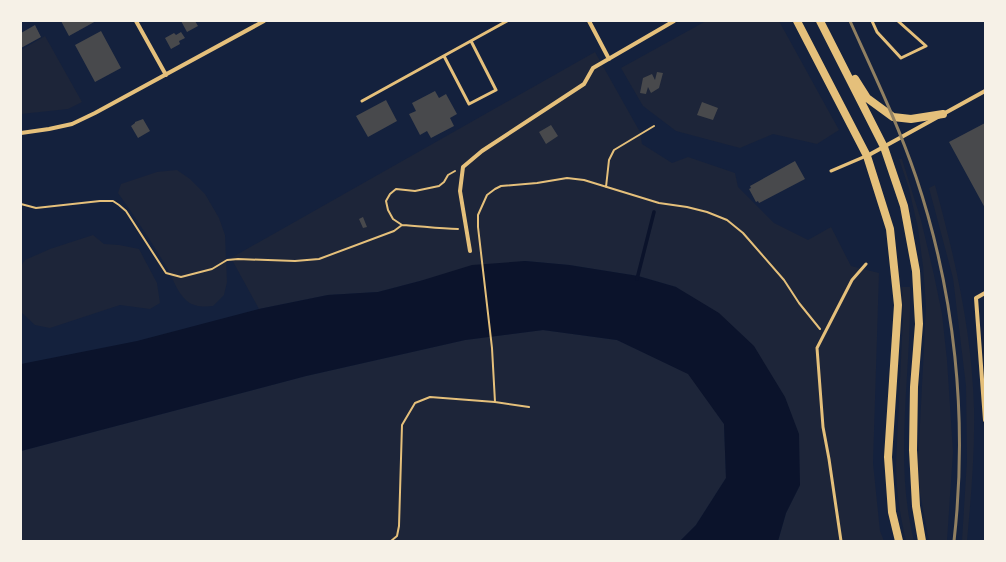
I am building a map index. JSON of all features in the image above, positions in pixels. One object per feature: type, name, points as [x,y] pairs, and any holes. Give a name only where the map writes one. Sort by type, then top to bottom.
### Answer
[{"type":"main road","points":[[797,21],[867,156],[890,229],[898,305],[888,457],[892,512],[899,541]]},
{"type":"main road","points":[[820,21],[884,147],[904,206],[916,271],[919,324],[914,387],[913,450],[916,506],[922,541]]},
{"type":"main road","points":[[832,43],[868,98],[893,117],[912,119],[943,114]]},
{"type":"street","points":[[136,21],[166,75]]},
{"type":"street","points":[[21,133],[72,124],[96,113],[264,21]]},
{"type":"street","points":[[589,21],[609,59]]},
{"type":"street","points":[[470,251],[460,191],[463,166],[482,151],[584,84],[593,68],[674,21]]},
{"type":"street","points":[[867,156],[985,91]]},
{"type":"street","points":[[985,293],[976,298],[985,420]]},
{"type":"lane","points":[[362,101],[507,21]]},
{"type":"lane","points":[[872,21],[877,32],[901,58],[926,46],[898,21]]},
{"type":"lane","points":[[444,56],[469,104],[496,90],[471,41]]},
{"type":"lane","points":[[831,171],[867,156]]},
{"type":"lane","points":[[841,541],[823,427],[817,348],[852,280],[866,264]]},
{"type":"path","points":[[606,187],[609,160],[614,150],[654,126]]},
{"type":"path","points":[[463,166],[448,174],[444,182],[439,186],[415,191],[396,189],[390,194],[386,201],[388,210],[393,219],[402,225],[425,226],[443,229],[466,229],[478,227]]},
{"type":"path","points":[[495,402],[492,348],[478,227],[478,215],[488,195],[501,186],[538,183],[567,178],[584,180],[659,203],[687,207],[707,212],[727,220],[743,233],[784,280],[824,334]]},
{"type":"path","points":[[21,204],[36,208],[100,201],[112,202],[119,205],[126,210],[166,273],[181,277],[212,269],[227,260],[238,259],[295,262],[319,259],[394,231],[402,225]]},
{"type":"path","points":[[391,541],[397,536],[399,526],[402,425],[415,403],[430,397],[495,402],[529,407]]},
{"type":"shaded area","points":[[706,21],[779,21],[839,130],[817,144],[773,134],[740,148],[676,131],[643,106],[621,68]]},
{"type":"shaded area","points":[[45,36],[82,102],[68,109],[21,114],[21,50]]},
{"type":"shaded area","points":[[595,52],[640,132],[642,144],[672,163],[688,157],[735,173],[738,187],[774,223],[808,240],[831,227],[851,266],[879,273],[873,463],[880,531],[884,541],[778,541],[786,513],[800,485],[676,287],[638,276],[569,265],[525,261],[420,281],[378,292],[328,295],[259,309],[231,258]]},
{"type":"shaded area","points":[[899,159],[902,159],[921,220],[942,314],[947,360],[953,452],[947,541],[929,541],[920,493],[918,464],[926,307],[918,228],[909,189]]},
{"type":"shaded area","points":[[177,170],[190,179],[205,194],[219,218],[225,235],[227,282],[224,295],[213,306],[196,305],[190,303],[183,297],[177,289],[155,247],[118,193],[121,184],[157,172]]},
{"type":"shaded area","points":[[935,185],[956,268],[966,323],[973,380],[974,441],[967,541],[962,541],[967,460],[966,386],[953,278],[929,188]]},
{"type":"shaded area","points":[[93,235],[104,244],[139,249],[157,283],[160,303],[150,309],[120,305],[50,328],[35,325],[22,313],[21,310],[21,266],[25,260],[50,249]]},
{"type":"shaded area","points":[[525,261],[569,265],[638,276],[676,287],[719,313],[754,346],[785,397],[799,434],[800,485],[786,513],[778,541],[680,541],[696,525],[726,478],[724,424],[688,374],[617,340],[543,330],[465,340],[306,376],[21,451],[21,364],[137,341],[259,309],[328,295],[378,292],[472,265]]},
{"type":"shaded area","points":[[902,287],[910,287],[910,319],[904,446],[908,510],[914,541],[906,541],[899,502],[896,473],[903,317]]},
{"type":"shaded area","points":[[543,330],[617,340],[689,374],[724,424],[726,478],[696,525],[680,541],[21,541],[21,451],[306,376],[465,340]]},
{"type":"building","points":[[61,21],[96,21],[69,36]]},
{"type":"building","points":[[181,21],[195,21],[198,26],[187,32]]},
{"type":"building","points":[[35,25],[41,37],[21,48],[21,33]]},
{"type":"building","points":[[101,31],[121,68],[95,82],[75,45]]},
{"type":"building","points":[[181,32],[185,38],[179,41],[180,44],[171,49],[165,38],[174,33],[176,35]]},
{"type":"building","points":[[657,72],[663,73],[659,88],[651,93],[648,87],[646,94],[640,93],[643,78],[652,74],[655,80]]},
{"type":"building","points":[[435,91],[439,98],[446,94],[457,114],[450,118],[454,126],[431,138],[427,131],[420,135],[409,114],[416,111],[412,103]]},
{"type":"building","points":[[386,100],[397,121],[368,137],[356,116]]},
{"type":"building","points":[[702,102],[718,108],[713,120],[697,115]]},
{"type":"building","points":[[143,119],[150,131],[138,138],[131,126],[135,122]]},
{"type":"building","points":[[985,123],[985,208],[949,142]]},
{"type":"building","points":[[551,125],[558,136],[546,144],[539,132]]},
{"type":"building","points":[[795,161],[805,179],[759,203],[758,201],[756,202],[749,189],[751,188],[750,186]]},
{"type":"building","points":[[363,217],[367,227],[363,228],[359,219]]},
{"type":"waterway","points":[[637,279],[654,212]]},
{"type":"railway","points":[[850,21],[885,98],[909,157],[929,221],[940,266],[949,311],[955,357],[958,403],[958,495],[954,541]]}]
